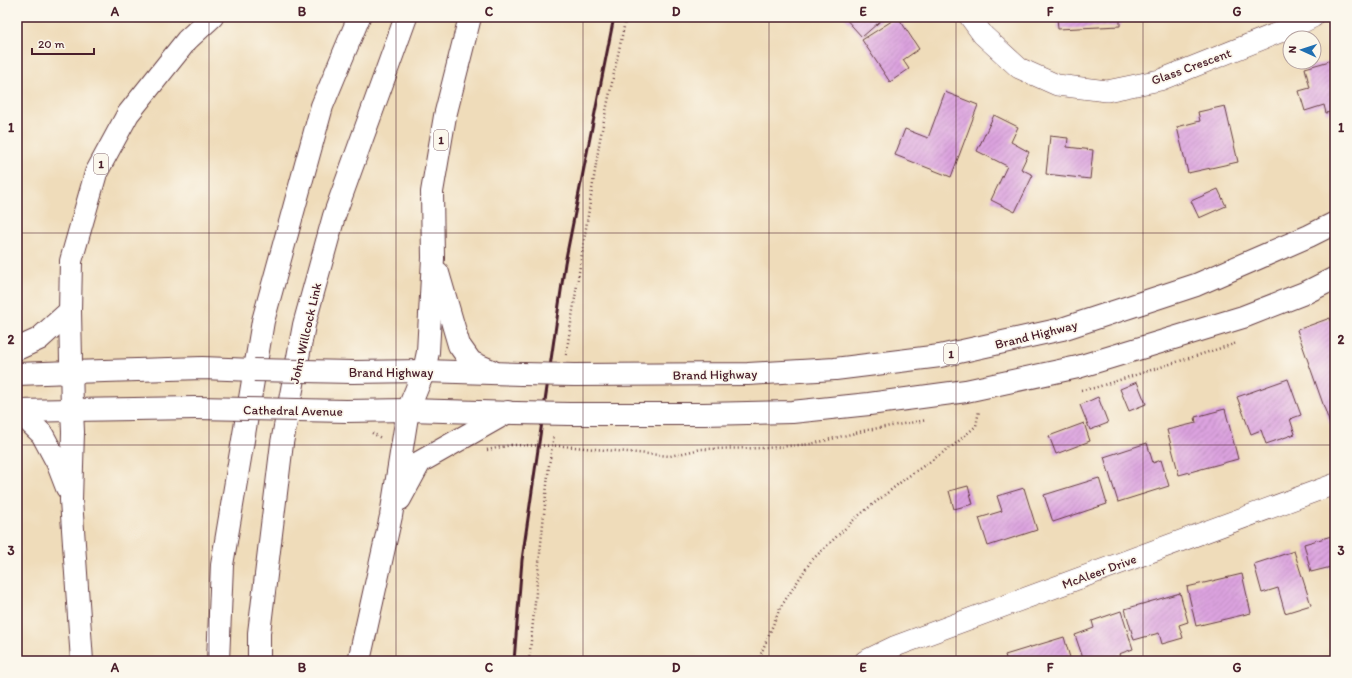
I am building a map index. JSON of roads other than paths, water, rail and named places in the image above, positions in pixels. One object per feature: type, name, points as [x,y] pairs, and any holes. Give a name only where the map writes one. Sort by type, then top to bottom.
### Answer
[{"type":"main road","name":"1","points":[[72,410],[70,311],[71,261],[96,173],[128,114],[187,40],[212,17]]},
{"type":"main road","points":[[218,661],[222,565],[263,321],[322,106],[359,17]]},
{"type":"main road","name":"John Willcock Link","points":[[259,661],[259,633],[282,443],[304,325],[334,216],[406,17]]},
{"type":"main road","name":"1","points":[[424,372],[428,352],[433,258],[432,192],[445,116],[470,17]]},
{"type":"main road","name":"Brand Highway","points":[[72,372],[202,368],[522,374],[570,366],[748,374],[835,370],[940,356],[1062,329],[1196,285],[1308,236],[1335,222]]},
{"type":"main road","name":"1","points":[[433,258],[459,345],[471,362],[497,374]]},
{"type":"main road","name":"Cathedral Avenue","points":[[18,411],[196,408],[346,411],[408,410],[569,414],[704,414],[792,412],[869,404],[966,391],[1078,368],[1243,317],[1307,292],[1335,278]]},
{"type":"main road","points":[[17,349],[39,339],[70,311]]},
{"type":"main road","points":[[17,374],[72,372]]},
{"type":"main road","points":[[359,661],[392,516],[408,410],[424,372]]},
{"type":"main road","points":[[72,410],[73,432],[71,500],[82,661]]},
{"type":"main road","points":[[18,411],[42,434],[57,462],[71,500]]},
{"type":"main road","points":[[392,516],[420,462],[512,412]]},
{"type":"street","name":"Glass Crescent","points":[[970,17],[983,35],[1019,68],[1057,85],[1107,91],[1160,80],[1295,26],[1313,17]]},
{"type":"street","name":"McAleer Drive","points":[[865,661],[896,646],[1335,484]]},
{"type":"railway","points":[[514,661],[522,560],[565,263],[614,17]]}]
